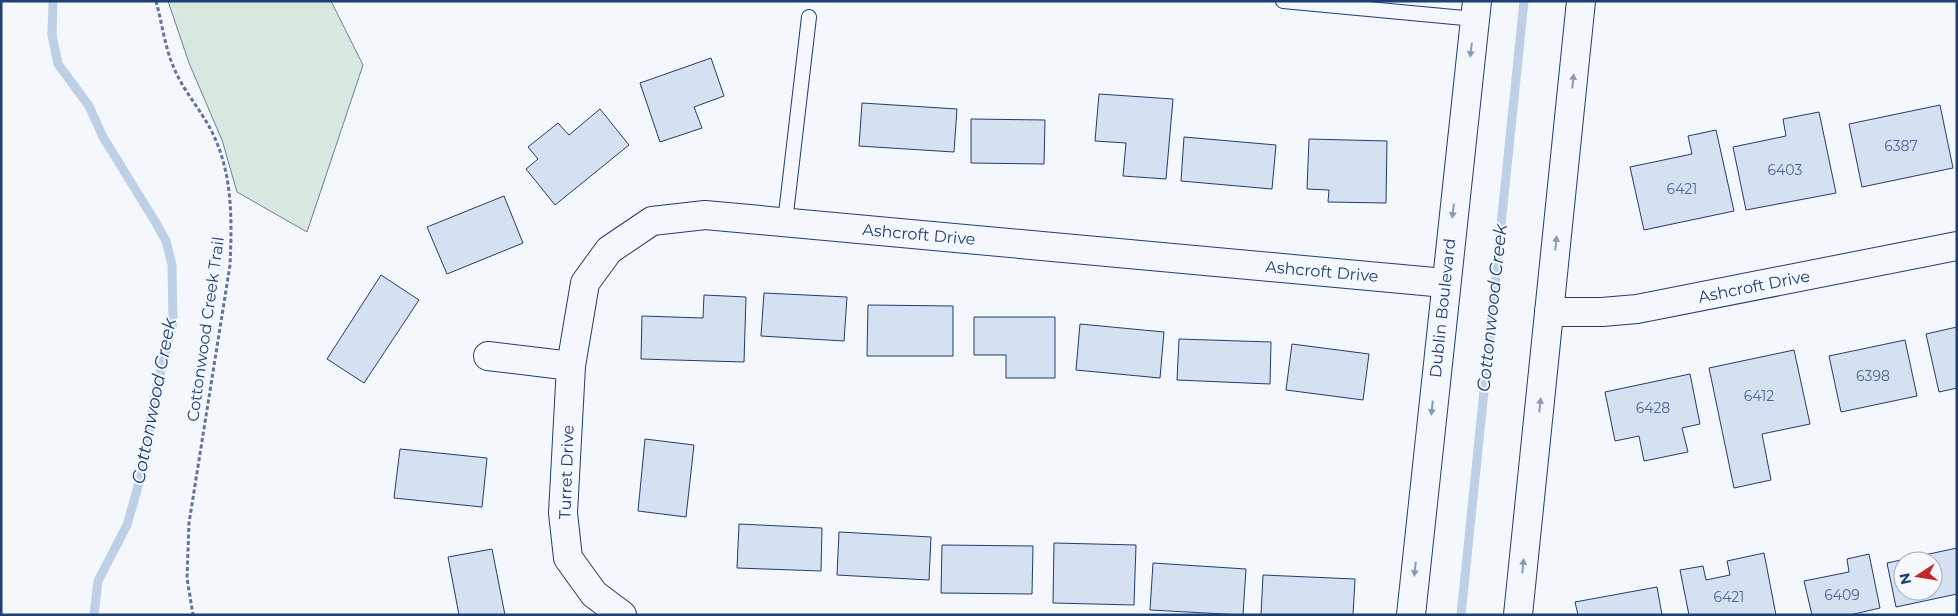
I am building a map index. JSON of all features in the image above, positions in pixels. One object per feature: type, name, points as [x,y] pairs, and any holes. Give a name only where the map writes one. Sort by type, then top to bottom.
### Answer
[{"type":"street","points":[[1518,615],[1581,1]]},
{"type":"street","name":"Dublin Boulevard","points":[[1411,615],[1445,283],[1476,10]]},
{"type":"street","name":"Ashcroft Drive","points":[[571,366],[586,283],[609,250],[652,221],[705,214],[1445,283]]},
{"type":"street","name":"Ashcroft Drive","points":[[1549,312],[1602,312],[1637,309],[1957,246]]},
{"type":"street","points":[[488,356],[571,366]]},
{"type":"street","name":"Turret Drive","points":[[571,366],[563,513],[568,558],[594,594],[622,615]]},
{"type":"lane","points":[[1282,1],[1476,10]]},
{"type":"lane","points":[[785,222],[809,17]]},
{"type":"path","name":"Cottonwood Creek Trail","points":[[156,1],[174,68],[212,131],[224,164],[230,198],[232,233],[230,265],[189,523],[187,578],[193,615]]},
{"type":"shaded area","points":[[168,1],[331,1],[363,65],[307,232],[237,192],[222,140],[189,63]]},
{"type":"building","points":[[711,58],[724,96],[694,107],[702,128],[660,142],[640,83]]},
{"type":"building","points":[[1099,94],[1173,99],[1166,179],[1123,176],[1126,143],[1095,141]]},
{"type":"building","points":[[862,103],[957,109],[954,152],[859,146]]},
{"type":"building","points":[[1940,105],[1953,168],[1862,187],[1849,124]]},
{"type":"building","points":[[600,109],[629,145],[555,205],[526,169],[538,159],[528,147],[558,123],[569,135]]},
{"type":"building","points":[[1819,112],[1836,193],[1746,210],[1733,147],[1786,136],[1783,119]]},
{"type":"building","points":[[971,119],[1045,120],[1044,164],[971,163]]},
{"type":"building","points":[[1716,130],[1734,211],[1644,230],[1630,167],[1692,154],[1688,136]]},
{"type":"building","points":[[1184,137],[1276,145],[1272,189],[1181,181]]},
{"type":"building","points":[[1309,139],[1387,141],[1386,203],[1328,202],[1329,190],[1307,189]]},
{"type":"building","points":[[504,196],[523,243],[447,274],[427,227]]},
{"type":"building","points":[[381,275],[419,300],[364,383],[327,359]]},
{"type":"building","points":[[764,293],[847,297],[844,341],[761,336]]},
{"type":"building","points":[[704,295],[746,297],[744,362],[641,359],[642,316],[703,318]]},
{"type":"building","points":[[868,305],[953,306],[953,356],[867,356]]},
{"type":"building","points":[[974,317],[1055,317],[1055,378],[1006,378],[1006,355],[974,355]]},
{"type":"building","points":[[1080,324],[1164,332],[1160,378],[1076,370]]},
{"type":"building","points":[[1957,327],[1957,388],[1939,392],[1926,334]]},
{"type":"building","points":[[1179,339],[1271,342],[1270,384],[1177,380]]},
{"type":"building","points":[[1905,340],[1917,396],[1841,412],[1829,356]]},
{"type":"building","points":[[1292,344],[1369,354],[1363,400],[1286,390]]},
{"type":"building","points":[[1794,350],[1810,424],[1762,434],[1771,480],[1734,488],[1709,368]]},
{"type":"building","points":[[1690,374],[1700,424],[1682,428],[1688,452],[1644,461],[1639,436],[1615,441],[1605,392]]},
{"type":"building","points":[[645,439],[694,445],[686,517],[638,511]]},
{"type":"building","points":[[400,449],[487,458],[482,507],[394,498]]},
{"type":"building","points":[[739,524],[822,528],[821,571],[737,568]]},
{"type":"building","points":[[839,532],[931,537],[929,580],[837,575]]},
{"type":"building","points":[[1054,543],[1136,545],[1134,605],[1053,603]]},
{"type":"building","points":[[942,545],[1033,546],[1032,594],[941,593]]},
{"type":"building","points":[[1957,548],[1957,594],[1943,597],[1943,551]]},
{"type":"building","points":[[492,549],[505,615],[459,615],[448,557]]},
{"type":"building","points":[[1764,553],[1776,615],[1689,615],[1680,570],[1703,566],[1706,580],[1730,575],[1727,561]]},
{"type":"building","points":[[1869,554],[1880,608],[1850,615],[1812,615],[1804,581],[1849,572],[1847,559]]},
{"type":"building","points":[[1893,562],[1893,592],[1887,563]]},
{"type":"building","points":[[1153,563],[1246,569],[1243,615],[1150,610]]},
{"type":"building","points":[[1263,575],[1355,579],[1353,615],[1261,615]]},
{"type":"building","points":[[1657,587],[1662,615],[1578,615],[1575,602]]},
{"type":"building","points":[[1895,601],[1924,601],[1896,607]]},
{"type":"waterway","name":"Cottonwood Creek","points":[[53,1],[52,35],[58,64],[89,106],[103,137],[156,223],[166,241],[172,265],[173,323],[155,394],[141,476],[127,525],[98,581],[94,615]]},
{"type":"waterway","name":"Cottonwood Creek","points":[[1461,615],[1524,1]]}]
